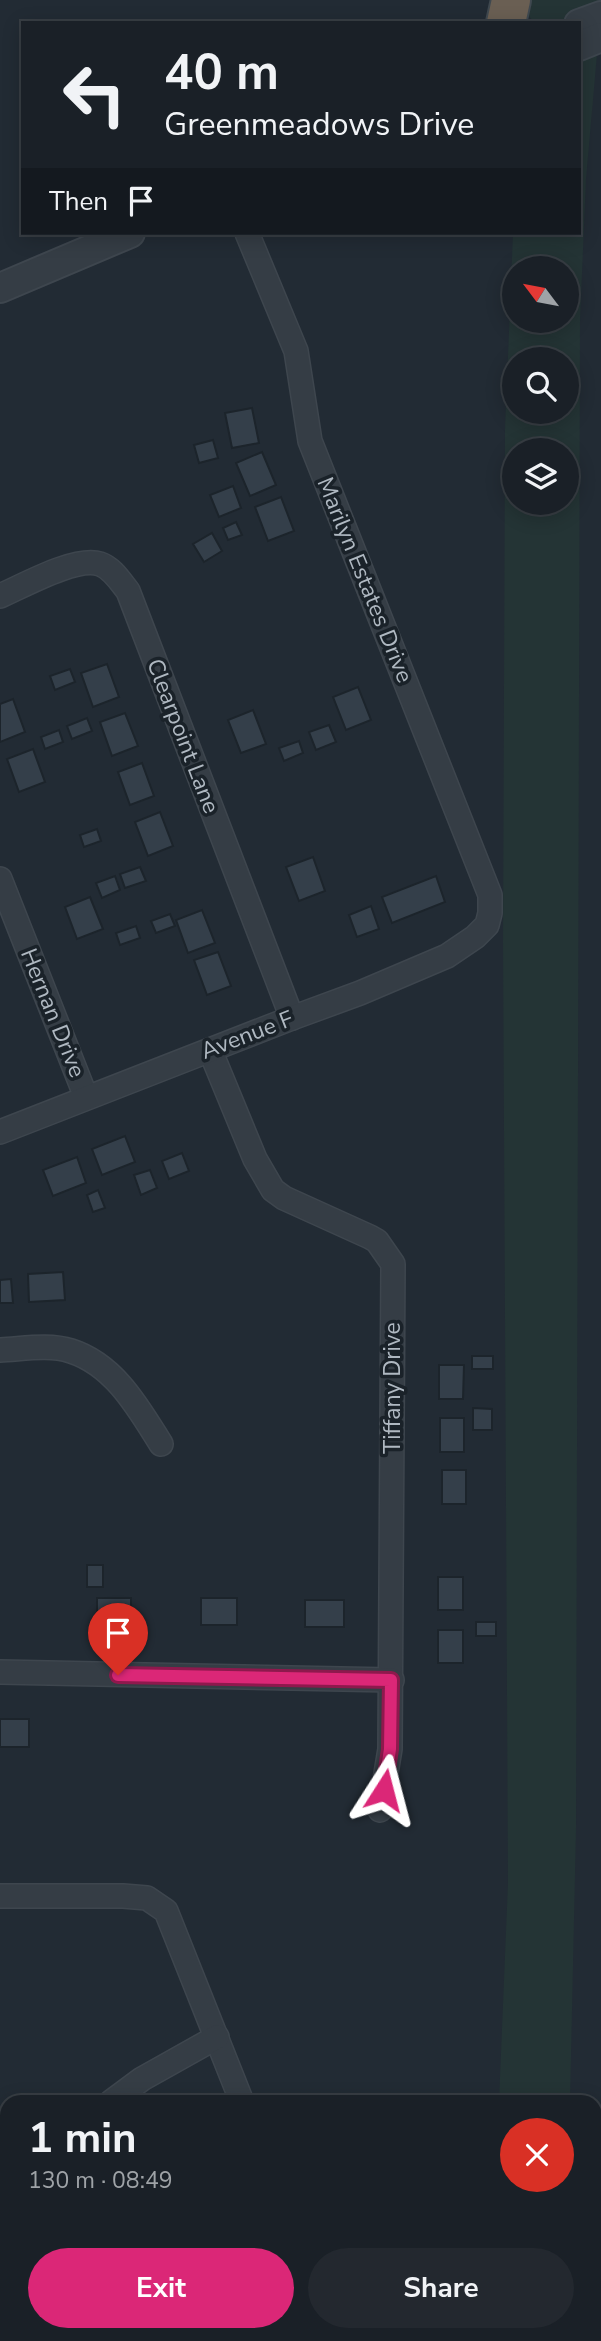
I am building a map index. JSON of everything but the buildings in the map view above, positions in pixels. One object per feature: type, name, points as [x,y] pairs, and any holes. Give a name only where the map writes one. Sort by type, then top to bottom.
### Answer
[{"type":"highway","points":[[507,21],[513,0]]},
{"type":"highway","points":[[513,0],[519,21]]},
{"type":"street","points":[[581,23],[601,16]]},
{"type":"street","points":[[581,45],[601,37]]},
{"type":"street","points":[[0,288],[125,235]]},
{"type":"street","name":"Marilyn Estates Drive","points":[[248,235],[296,351],[310,441],[490,895],[487,925]]},
{"type":"street","name":"Clearpoint Lane","points":[[0,596],[74,564],[98,563],[112,571],[128,591],[292,1018]]},
{"type":"street","name":"Hernan Drive","points":[[1,886],[86,1097]]},
{"type":"street","name":"Avenue F","points":[[0,1132],[360,993],[447,956],[475,937],[487,925]]},
{"type":"street","name":"Tiffany Drive","points":[[210,1050],[254,1159],[273,1190],[284,1198],[377,1241],[393,1264],[390,1749],[380,1810]]},
{"type":"street","points":[[0,1350],[40,1348],[71,1351],[99,1366],[117,1381],[135,1403],[161,1444]]},
{"type":"street","points":[[0,1672],[391,1680]]},
{"type":"street","points":[[0,1896],[147,1898],[166,1911],[239,2095]]},
{"type":"street","points":[[120,2095],[142,2079],[217,2037]]},
{"type":"shaded area","points":[[525,0],[601,0],[601,6],[565,21],[533,21],[527,13]]},
{"type":"shaded area","points":[[597,54],[586,179],[580,321],[576,1829],[570,2095],[499,2095],[508,1883],[503,942],[505,515],[579,515],[579,438],[505,438],[505,424],[579,424],[579,347],[508,347],[509,333],[579,333],[579,256],[512,256],[513,235],[581,235],[581,60]]},
{"type":"route","points":[[118,1675],[391,1680],[390,1749],[384,1790]]}]
